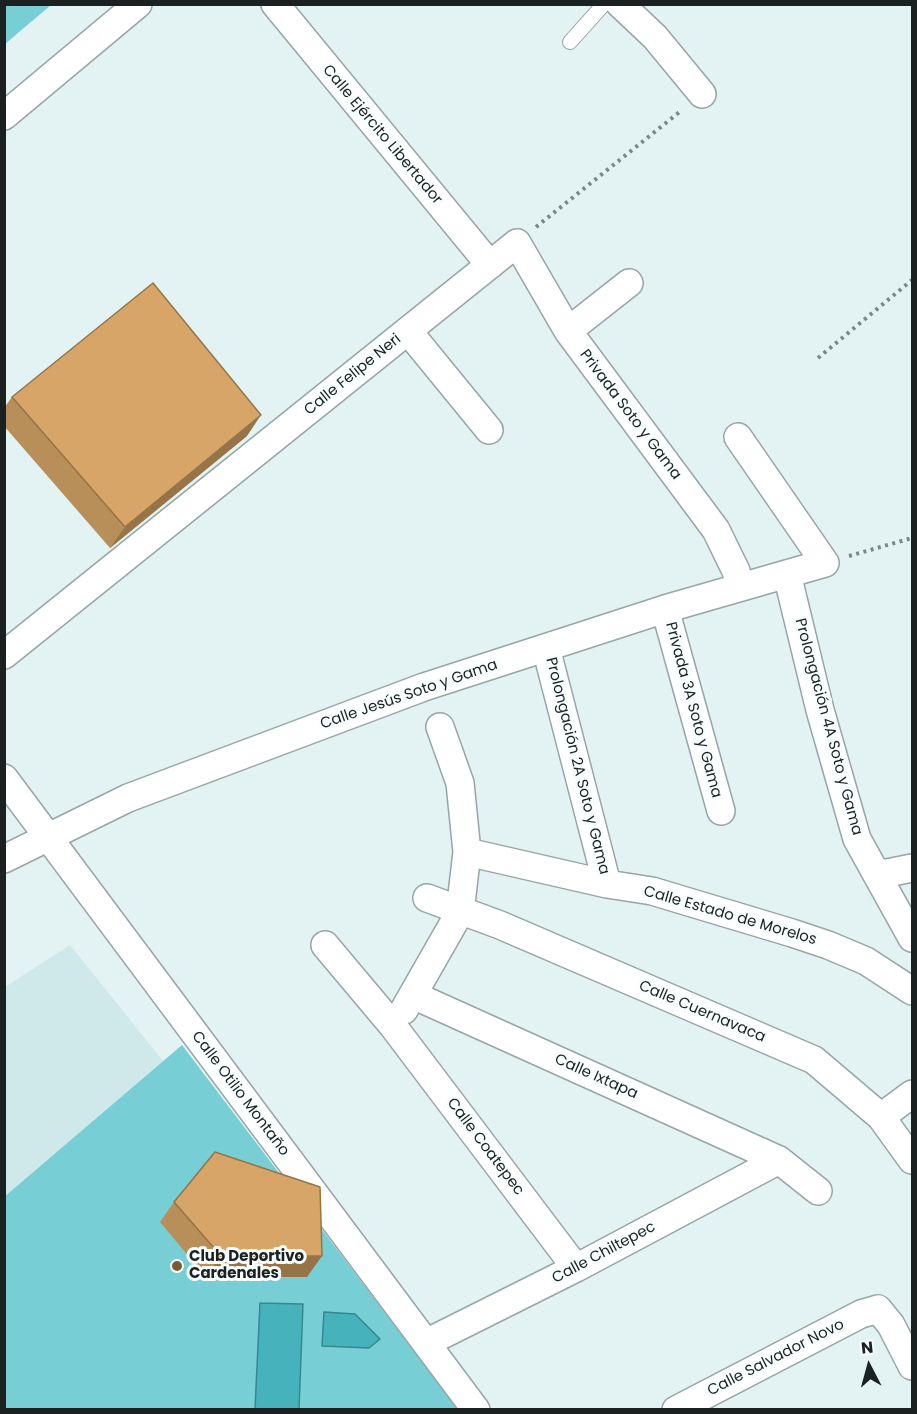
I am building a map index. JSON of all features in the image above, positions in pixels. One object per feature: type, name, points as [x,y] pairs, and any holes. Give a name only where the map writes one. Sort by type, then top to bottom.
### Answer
[{"type":"street","points":[[4,116],[138,4]]},
{"type":"street","name":"Calle Ejército Libertador","points":[[275,4],[490,264]]},
{"type":"street","points":[[620,4],[655,38],[702,94]]},
{"type":"street","name":"Calle Felipe Neri","points":[[4,656],[517,243]]},
{"type":"street","name":"Privada Soto y Gama","points":[[517,243],[568,331],[716,530],[736,572],[740,587]]},
{"type":"street","points":[[568,331],[629,283]]},
{"type":"street","points":[[408,331],[489,430]]},
{"type":"street","points":[[738,437],[825,563]]},
{"type":"street","name":"Calle Jesús Soto y Gama","points":[[4,860],[128,798],[424,687],[665,609],[825,563]]},
{"type":"street","name":"Prolongación 4A Soto y Gama","points":[[787,574],[820,710],[857,839],[912,938]]},
{"type":"street","name":"Privada 3A Soto y Gama","points":[[665,609],[721,811]]},
{"type":"street","name":"Prolongación 2A Soto y Gama","points":[[546,648],[607,884]]},
{"type":"street","points":[[393,1026],[414,995],[460,912],[467,852],[460,783],[440,727]]},
{"type":"street","name":"Calle Otilio Montaño","points":[[4,778],[476,1410]]},
{"type":"street","name":"Calle Estado de Morelos","points":[[467,852],[607,884],[652,891],[828,945],[866,961],[912,992]]},
{"type":"street","points":[[877,875],[912,868]]},
{"type":"street","name":"Calle Cuernavaca","points":[[427,898],[500,925],[814,1060],[881,1118],[912,1160]]},
{"type":"street","name":"Calle Coatepec","points":[[325,945],[393,1026],[576,1269]]},
{"type":"street","name":"Calle Ixtapa","points":[[414,995],[779,1160],[818,1191]]},
{"type":"street","points":[[881,1118],[912,1094]]},
{"type":"street","name":"Calle Chiltepec","points":[[426,1343],[576,1269],[779,1160]]},
{"type":"street","name":"Calle Salvador Novo","points":[[676,1410],[861,1314],[878,1310],[891,1324],[912,1366]]},
{"type":"lane","points":[[570,42],[604,4]]},
{"type":"path","points":[[517,243],[702,94]]},
{"type":"path","points":[[818,358],[912,280]]},
{"type":"path","points":[[825,563],[912,538]]},
{"type":"shaded area","points":[[5,4],[51,4],[51,5],[5,44]]},
{"type":"shaded area","points":[[70,945],[163,1061],[5,1196],[5,987]]},
{"type":"shaded area","name":"Club Deportivo Cardenales","points":[[182,1045],[458,1409],[5,1409],[4,1197]]},
{"type":"shaded area","points":[[260,1303],[303,1304],[299,1409],[255,1409]]},
{"type":"shaded area","points":[[324,1312],[355,1314],[380,1339],[369,1348],[322,1346]]},
{"type":"building","points":[[153,283],[261,415],[125,527],[12,397]]},
{"type":"building","points":[[215,1152],[320,1187],[322,1256],[221,1256],[174,1202]]},
{"type":"place","name":"Club Deportivo Cardenales","points":[[177,1266]]}]
